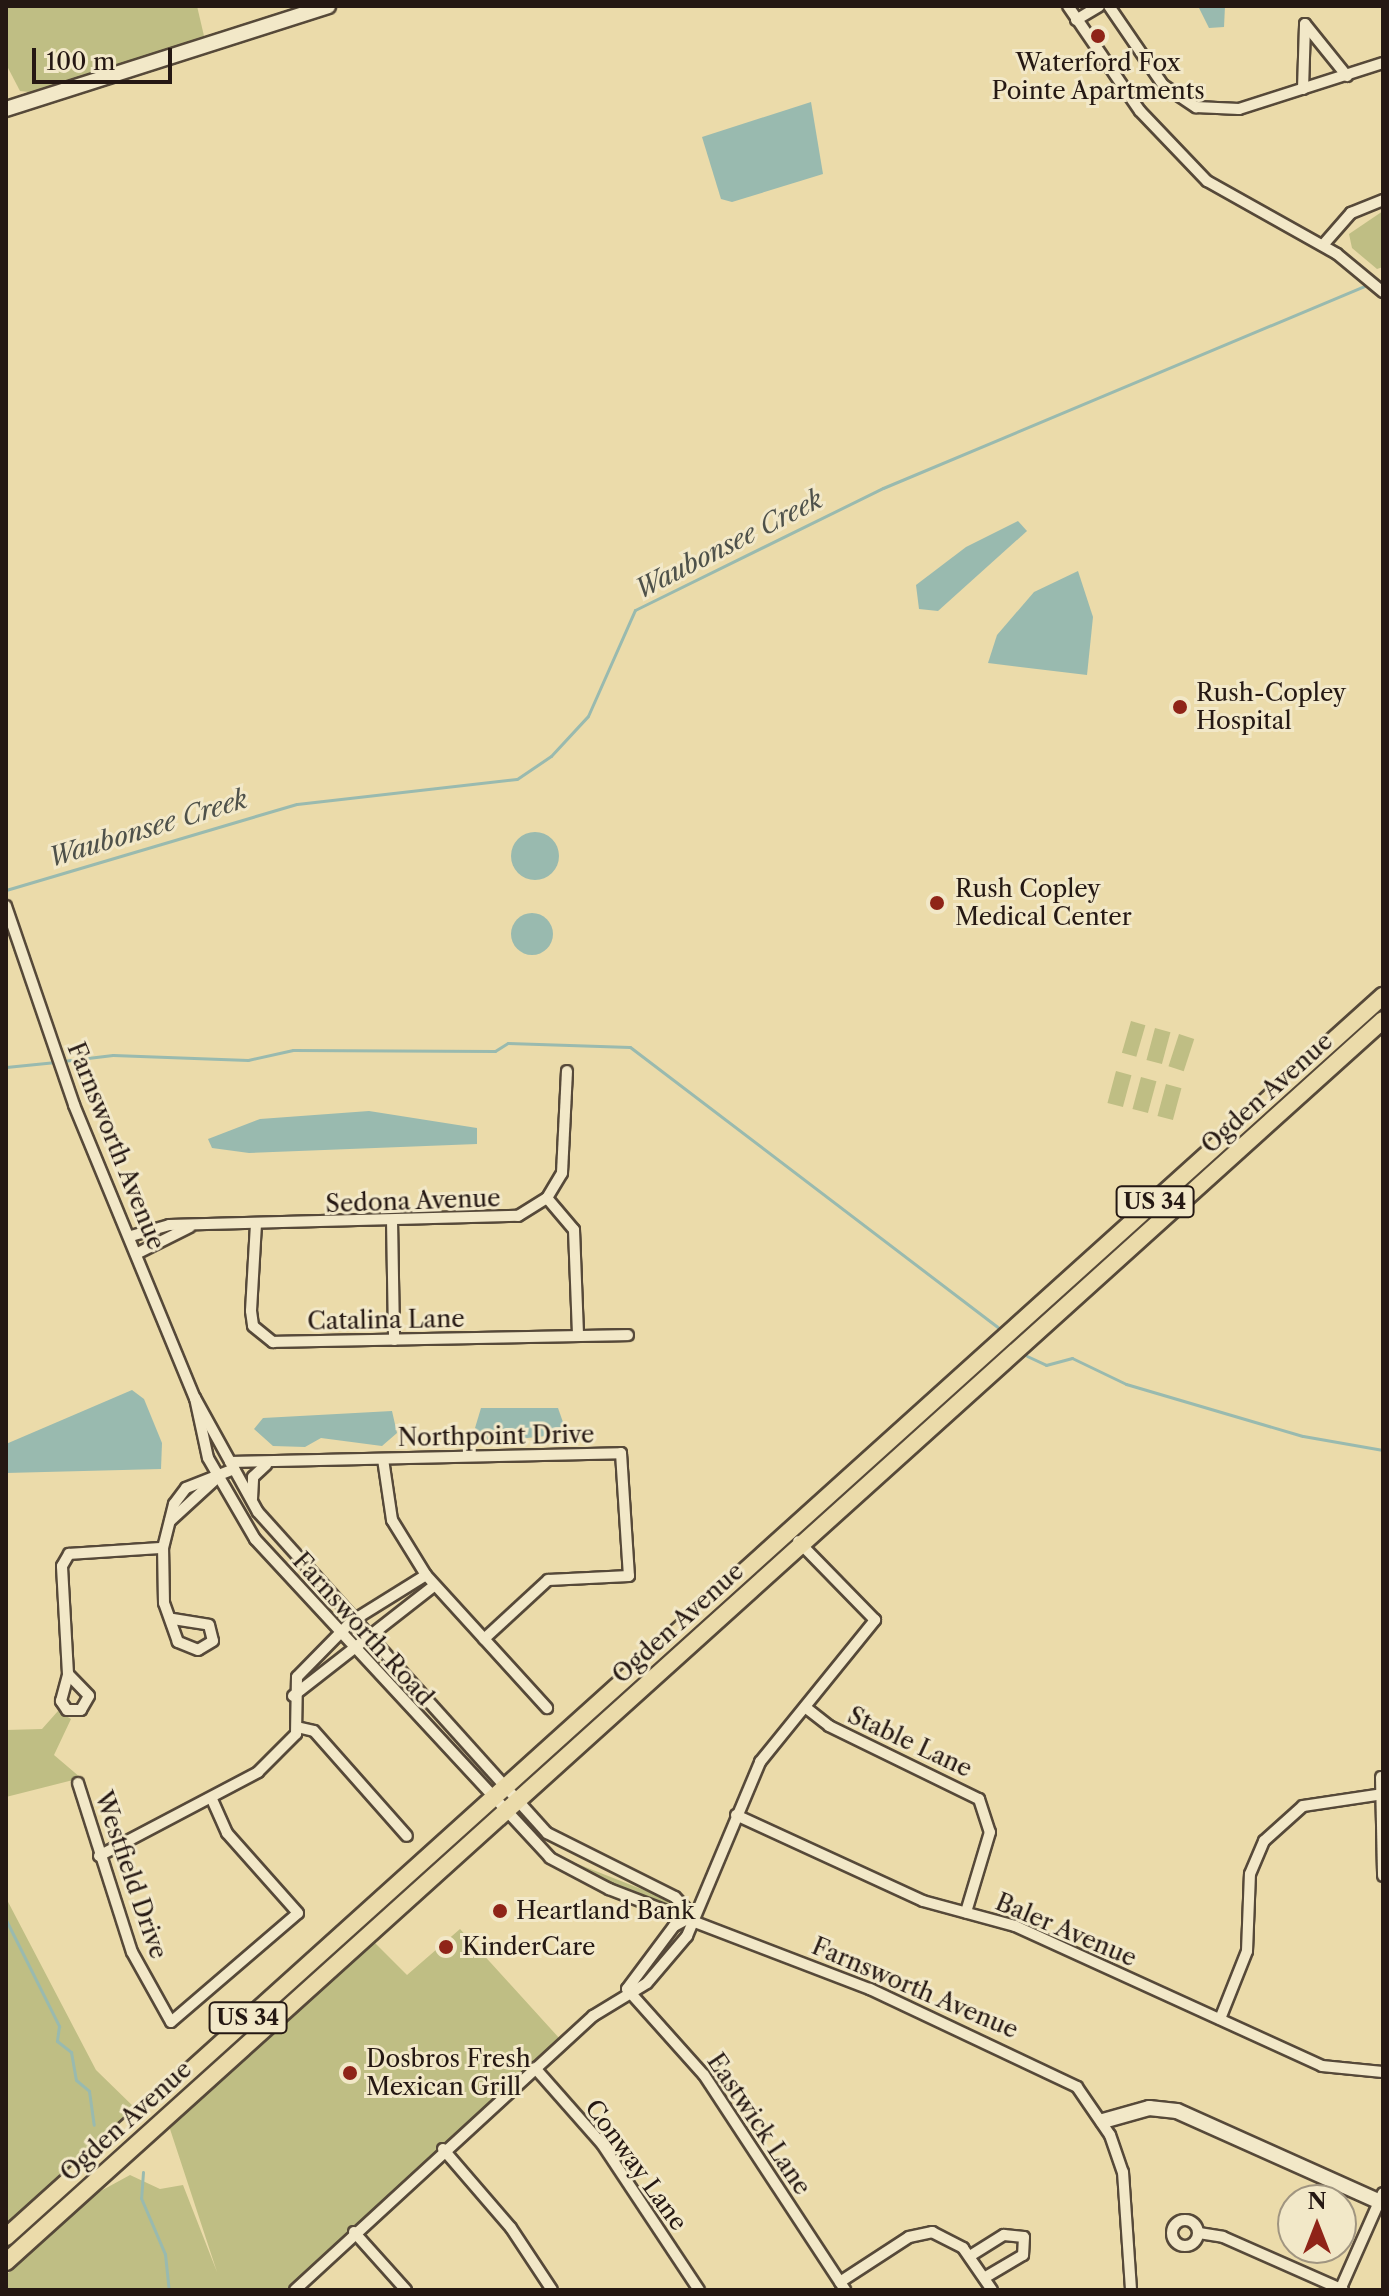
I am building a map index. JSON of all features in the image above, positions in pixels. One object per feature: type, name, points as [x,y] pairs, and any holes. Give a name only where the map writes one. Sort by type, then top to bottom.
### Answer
[{"type":"main road","name":"Ogden Avenue","points":[[6,2237],[1383,996]]},
{"type":"main road","name":"Ogden Avenue","points":[[6,2262],[1383,1020]]},
{"type":"street","points":[[6,109],[328,6]]},
{"type":"street","points":[[1068,6],[1140,111],[1207,181],[1323,245],[1383,292]]},
{"type":"street","points":[[1076,20],[1099,6]]},
{"type":"street","points":[[1109,6],[1163,85],[1196,107],[1239,109],[1383,63]]},
{"type":"street","points":[[1303,89],[1305,24],[1347,76]]},
{"type":"street","points":[[1323,245],[1351,213],[1383,200]]},
{"type":"street","name":"Farnsworth Avenue","points":[[6,906],[63,1072],[195,1398],[217,1478]]},
{"type":"street","points":[[567,1071],[567,1153],[547,1198],[574,1230],[578,1336]]},
{"type":"street","name":"Sedona Avenue","points":[[131,1236],[162,1225],[500,1221],[547,1198]]},
{"type":"street","points":[[392,1220],[394,1340]]},
{"type":"street","name":"Catalina Lane","points":[[256,1224],[251,1311],[261,1336],[394,1340],[628,1335]]},
{"type":"street","name":"Sedona Avenue","points":[[138,1253],[192,1226]]},
{"type":"street","name":"Farnsworth Avenue","points":[[195,1398],[232,1466]]},
{"type":"street","name":"Northpoint Drive","points":[[232,1466],[271,1462],[621,1453],[627,1463],[629,1576],[548,1580],[484,1639]]},
{"type":"street","points":[[383,1459],[392,1520],[426,1575],[547,1708]]},
{"type":"street","points":[[252,1503],[253,1477],[271,1462]]},
{"type":"street","points":[[170,1521],[232,1466]]},
{"type":"street","name":"Farnsworth Road","points":[[232,1466],[252,1503],[365,1636],[503,1787]]},
{"type":"street","points":[[173,1619],[164,1603],[163,1548],[170,1521],[186,1488],[202,1476],[217,1478]]},
{"type":"street","name":"Farnsworth Road","points":[[217,1478],[255,1539],[490,1799]]},
{"type":"street","points":[[627,1989],[647,1983],[669,1962],[693,1916],[760,1762],[875,1620],[788,1532]]},
{"type":"street","points":[[68,1674],[61,1616],[62,1566],[69,1554],[163,1548]]},
{"type":"street","points":[[99,1856],[258,1772],[297,1727],[293,1696],[297,1677],[352,1621],[426,1575]]},
{"type":"street","points":[[293,1696],[365,1636],[434,1586]]},
{"type":"street","name":"Stable Lane","points":[[805,1707],[829,1726],[979,1799],[990,1832],[966,1912]]},
{"type":"street","points":[[297,1727],[314,1731],[407,1836]]},
{"type":"street","points":[[1381,1777],[1383,1876]]},
{"type":"street","name":"Westfield Drive","points":[[78,1783],[131,1950],[171,2022],[298,1913],[227,1833],[212,1799]]},
{"type":"street","name":"Farnsworth Avenue","points":[[503,1787],[562,1844],[675,1897],[693,1916]]},
{"type":"street","points":[[1220,2019],[1247,1951],[1249,1884],[1264,1841],[1303,1806],[1382,1794]]},
{"type":"street","name":"Farnsworth Avenue","points":[[490,1799],[502,1814],[579,1876],[693,1916],[1039,2063],[1077,2087],[1103,2121],[1127,2190],[1131,2290]]},
{"type":"street","name":"Baler Avenue","points":[[736,1815],[923,1901],[1015,1926],[1322,2066],[1383,2072]]},
{"type":"street","points":[[295,2290],[443,2149],[627,1989],[674,1926],[693,1916]]},
{"type":"street","name":"Eastwick Lane","points":[[627,1989],[704,2075],[843,2286]]},
{"type":"street","name":"Conway Lane","points":[[535,2068],[602,2144],[699,2290]]},
{"type":"street","points":[[1103,2121],[1149,2108],[1177,2111],[1382,2199],[1341,2290],[1223,2237],[1199,2233]]},
{"type":"street","points":[[443,2149],[508,2223],[552,2290]]},
{"type":"street","points":[[354,2232],[406,2290]]},
{"type":"street","points":[[843,2286],[921,2232],[946,2235],[970,2256],[992,2290]]},
{"type":"street","points":[[970,2256],[1004,2235],[1024,2237],[1023,2255],[984,2278]]},
{"type":"shaded area","points":[[6,6],[197,6],[204,36],[38,93],[20,91],[6,64]]},
{"type":"shaded area","points":[[1383,211],[1383,267],[1377,269],[1352,248],[1349,234]]},
{"type":"shaded area","points":[[1131,1021],[1145,1025],[1136,1057],[1122,1053]]},
{"type":"shaded area","points":[[1155,1028],[1170,1032],[1162,1064],[1146,1060]]},
{"type":"shaded area","points":[[1179,1034],[1194,1039],[1184,1071],[1168,1066]]},
{"type":"shaded area","points":[[1116,1071],[1131,1075],[1123,1107],[1107,1103]]},
{"type":"shaded area","points":[[1141,1077],[1156,1081],[1148,1113],[1132,1109]]},
{"type":"shaded area","points":[[1166,1084],[1181,1088],[1173,1120],[1157,1116]]},
{"type":"shaded area","points":[[1266,1111],[1200,1177],[866,1476],[930,1412]]},
{"type":"shaded area","points":[[58,1711],[71,1719],[54,1755],[81,1778],[6,1797],[6,1730],[42,1729]]},
{"type":"shaded area","points":[[533,1835],[560,1857],[664,1898],[675,1909],[582,1872],[556,1857]]},
{"type":"shaded area","points":[[6,1898],[96,2070],[137,2110],[6,2227]]},
{"type":"shaded area","points":[[460,1929],[560,2039],[289,2290],[6,2290],[6,2275],[97,2193],[130,2175],[160,2189],[183,2185],[217,2272],[169,2126],[372,1940],[407,1975]]},
{"type":"water","points":[[1198,6],[1225,6],[1224,27],[1209,28]]},
{"type":"water","points":[[811,102],[823,174],[732,202],[721,199],[702,137]]},
{"type":"water","points":[[1018,521],[1027,531],[938,611],[919,609],[916,585],[966,547]]},
{"type":"water","points":[[1078,571],[1093,617],[1087,675],[988,663],[997,635],[1034,592]]},
{"type":"water","points":[[535,832],[552,839],[559,856],[552,873],[535,880],[518,873],[511,856],[518,839]]},
{"type":"water","points":[[532,913],[547,919],[553,934],[547,949],[532,955],[517,949],[511,934],[517,919]]},
{"type":"water","points":[[369,1111],[477,1128],[477,1144],[249,1153],[212,1148],[208,1139],[260,1119]]},
{"type":"water","points":[[132,1390],[144,1399],[162,1443],[161,1469],[6,1473],[6,1444]]},
{"type":"water","points":[[481,1408],[558,1408],[564,1425],[556,1435],[489,1442],[475,1428]]},
{"type":"water","points":[[392,1411],[397,1433],[382,1446],[321,1438],[305,1447],[273,1446],[254,1429],[263,1418]]},
{"type":"waterway","name":"Waubonsee Creek","points":[[6,890],[297,804],[517,779],[551,756],[588,716],[635,610],[883,488],[1369,284]]},
{"type":"waterway","points":[[63,1061],[113,1055],[248,1060],[293,1050],[495,1051],[508,1043],[630,1047],[998,1327]]},
{"type":"waterway","points":[[6,1067],[56,1062]]},
{"type":"waterway","points":[[1027,1356],[1046,1365],[1072,1358],[1126,1384],[1303,1436],[1383,1450]]},
{"type":"waterway","points":[[6,1920],[59,2026],[57,2041],[71,2052],[76,2080],[89,2091],[94,2125]]},
{"type":"waterway","points":[[143,2172],[141,2198],[165,2254],[169,2290]]},
{"type":"place","name":"Waterford Fox Pointe Apartments","points":[[1098,36]]},
{"type":"place","name":"Rush-Copley Hospital","points":[[1180,707]]},
{"type":"place","name":"Rush Copley Medical Center","points":[[937,903]]},
{"type":"place","name":"Heartland Bank","points":[[500,1911]]},
{"type":"place","name":"KinderCare","points":[[446,1947]]},
{"type":"place","name":"Dosbros Fresh Mexican Grill","points":[[350,2073]]}]
